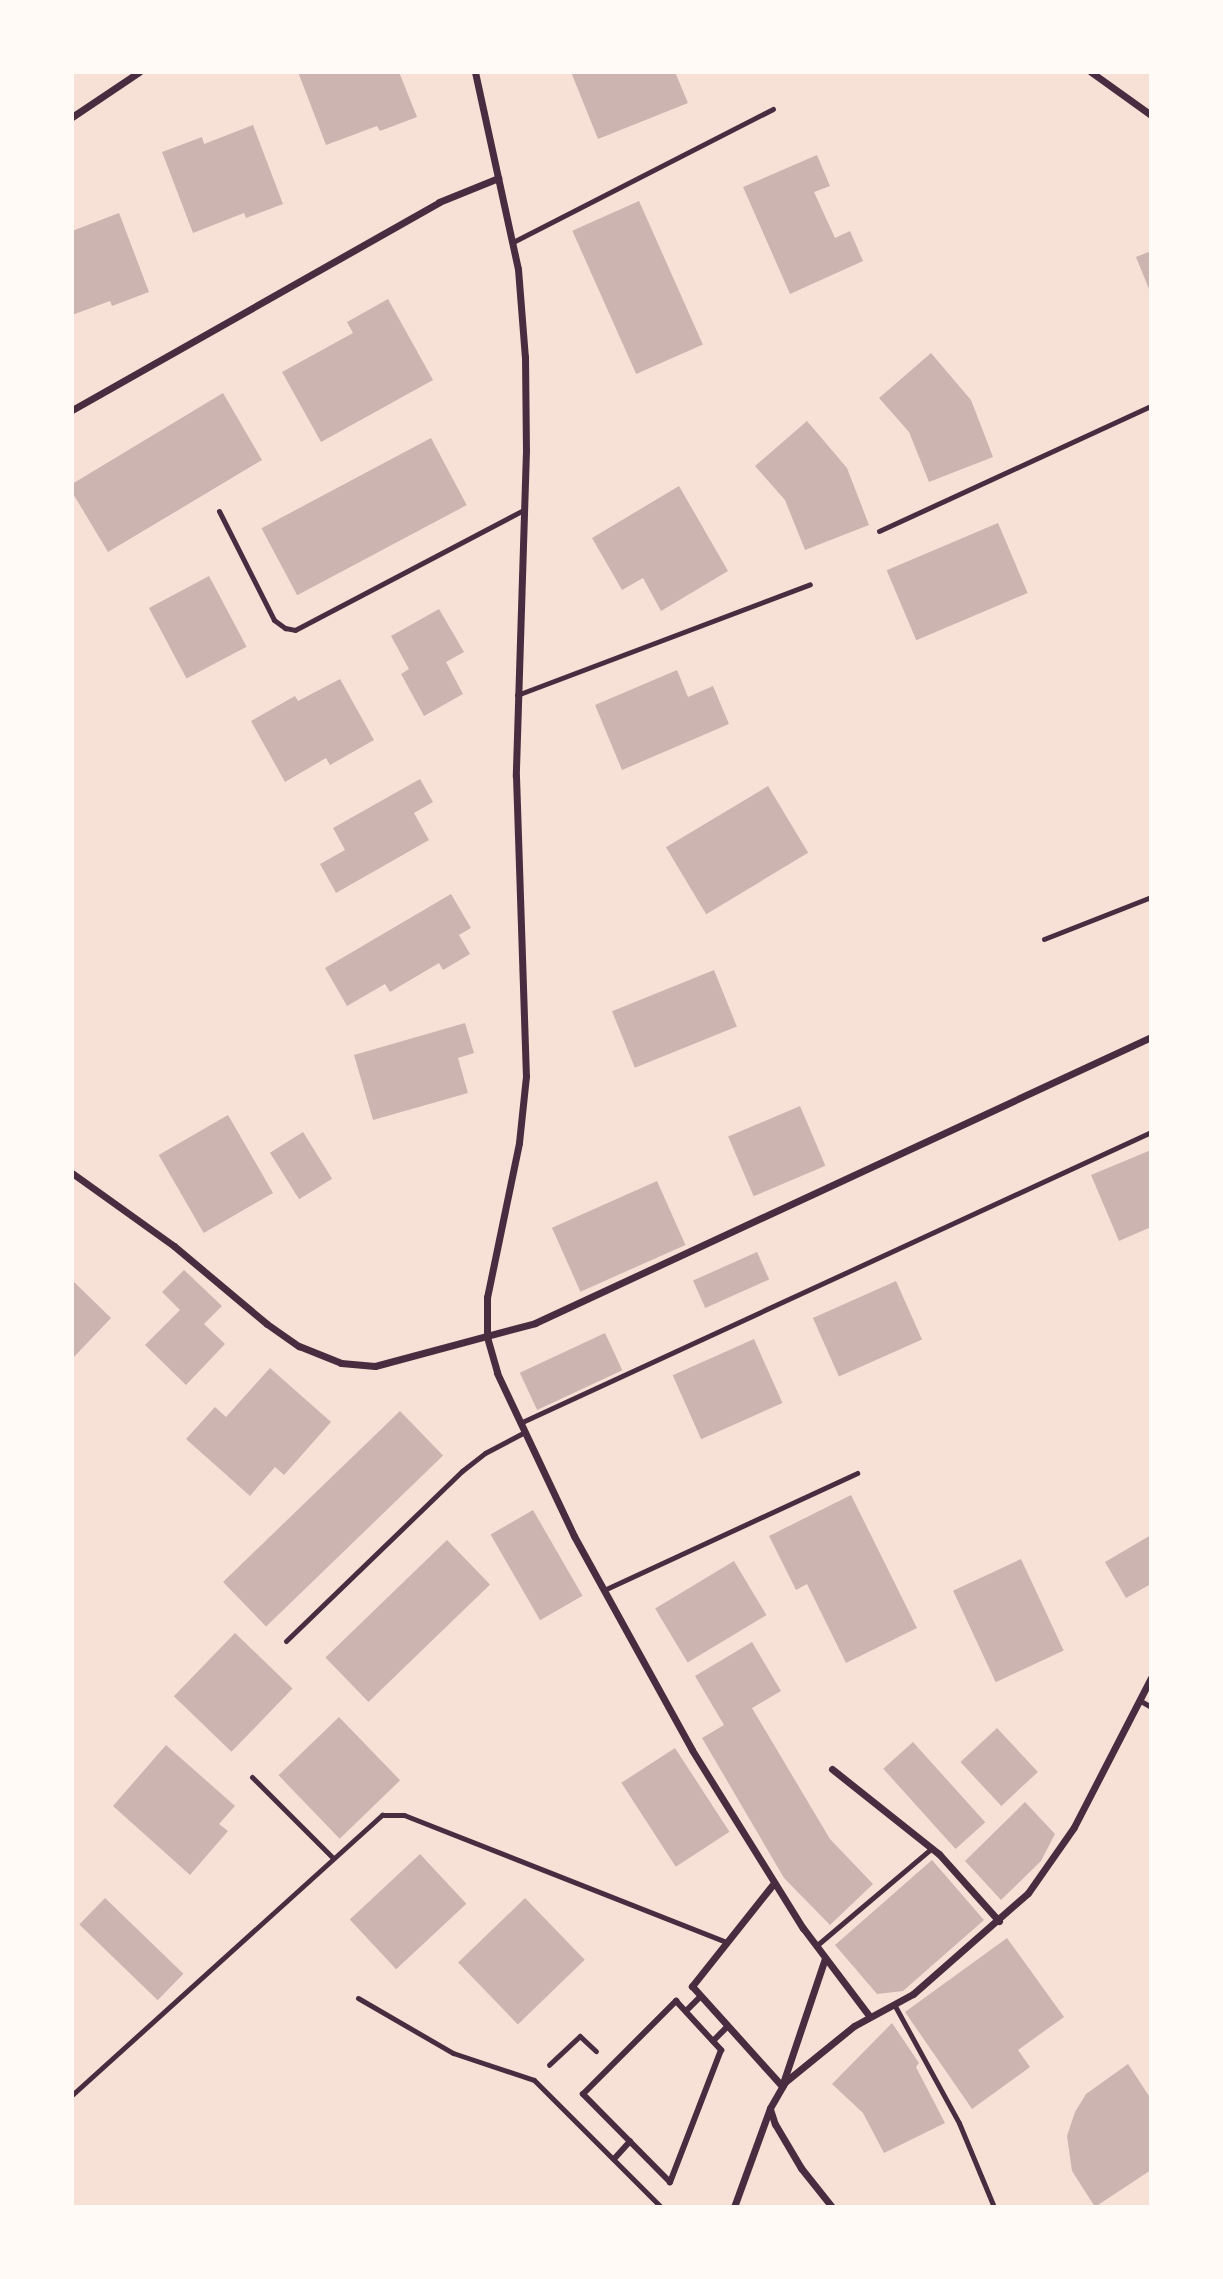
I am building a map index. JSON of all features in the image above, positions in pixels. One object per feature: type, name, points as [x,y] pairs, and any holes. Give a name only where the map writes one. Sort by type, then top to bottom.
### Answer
[{"type":"street","points":[[72,117],[139,72]]},
{"type":"street","points":[[475,72],[513,242],[520,287],[525,357],[516,847],[526,1015],[526,1076],[519,1143],[487,1297],[486,1337],[497,1373],[574,1535],[692,1749],[774,1883],[816,1946],[870,2017]]},
{"type":"street","points":[[1091,72],[1151,115]]},
{"type":"street","points":[[72,410],[439,202],[498,178]]},
{"type":"street","points":[[72,1173],[174,1246],[267,1324],[316,1355],[357,1366],[375,1366],[535,1323],[1151,1037]]},
{"type":"street","points":[[782,2086],[849,2029],[895,2006],[999,1921],[1028,1893],[1053,1861],[1074,1827],[1151,1678]]},
{"type":"street","points":[[832,1769],[932,1848],[999,1921]]},
{"type":"street","points":[[774,1883],[692,1986],[782,2086]]},
{"type":"street","points":[[734,2207],[770,2108],[782,2086],[825,1958]]},
{"type":"street","points":[[686,2011],[701,1996]]},
{"type":"street","points":[[676,2001],[686,2011],[721,2050],[670,2182],[583,2094],[676,2001]]},
{"type":"street","points":[[713,2041],[728,2026]]},
{"type":"street","points":[[770,2108],[775,2124],[801,2168],[832,2207]]},
{"type":"street","points":[[614,2159],[630,2141]]},
{"type":"lane","points":[[513,242],[773,109]]},
{"type":"lane","points":[[878,531],[1151,406]]},
{"type":"lane","points":[[219,511],[274,620],[285,628],[295,630],[524,510]]},
{"type":"lane","points":[[517,695],[810,584]]},
{"type":"lane","points":[[1044,939],[1151,897]]},
{"type":"lane","points":[[520,1423],[1151,1132]]},
{"type":"lane","points":[[286,1641],[462,1471],[485,1453],[525,1432]]},
{"type":"lane","points":[[604,1590],[857,1473]]},
{"type":"lane","points":[[1139,1700],[1151,1707]]},
{"type":"lane","points":[[251,1777],[333,1858]]},
{"type":"lane","points":[[72,2095],[379,1817],[399,1814],[726,1942]]},
{"type":"lane","points":[[816,1946],[932,1848]]},
{"type":"lane","points":[[358,1998],[453,2053],[534,2080],[660,2207]]},
{"type":"lane","points":[[895,2006],[954,2113],[994,2207]]},
{"type":"path","points":[[534,2080],[580,2036],[612,2066]]},
{"type":"building","points":[[298,72],[399,72],[417,117],[380,131],[377,126],[326,145]]},
{"type":"building","points":[[571,72],[675,72],[688,103],[598,139]]},
{"type":"building","points":[[253,125],[283,204],[246,218],[244,213],[193,233],[162,152],[202,137],[204,144]]},
{"type":"building","points":[[817,155],[830,186],[814,192],[835,238],[850,231],[863,261],[790,294],[743,187]]},
{"type":"building","points":[[639,201],[703,344],[636,374],[572,231]]},
{"type":"building","points":[[119,213],[149,292],[112,306],[110,301],[72,315],[72,231]]},
{"type":"building","points":[[1151,251],[1151,294],[1136,257]]},
{"type":"building","points":[[388,299],[433,380],[321,442],[282,372],[353,333],[347,322]]},
{"type":"building","points":[[931,353],[971,400],[993,457],[929,482],[909,432],[879,398]]},
{"type":"building","points":[[223,393],[262,460],[108,552],[72,492],[72,484]]},
{"type":"building","points":[[807,421],[847,468],[869,525],[805,550],[785,500],[755,466]]},
{"type":"building","points":[[431,438],[467,505],[297,595],[261,528]]},
{"type":"building","points":[[679,486],[728,571],[661,611],[643,578],[622,590],[592,538]]},
{"type":"building","points":[[998,523],[1028,593],[916,640],[887,570]]},
{"type":"building","points":[[209,576],[247,647],[187,679],[149,608]]},
{"type":"building","points":[[439,609],[464,652],[446,662],[463,694],[424,716],[401,674],[409,669],[391,636]]},
{"type":"building","points":[[677,670],[688,697],[713,686],[729,724],[622,770],[595,705]]},
{"type":"building","points":[[340,679],[374,740],[330,765],[326,758],[285,782],[251,721],[295,696],[298,701]]},
{"type":"building","points":[[420,779],[433,802],[414,813],[429,840],[336,893],[320,864],[345,850],[333,828]]},
{"type":"building","points":[[768,786],[808,853],[706,914],[666,847]]},
{"type":"building","points":[[451,894],[471,928],[459,935],[470,954],[443,970],[439,963],[390,992],[385,984],[347,1006],[325,968]]},
{"type":"building","points":[[714,970],[737,1027],[635,1068],[612,1011]]},
{"type":"building","points":[[465,1023],[474,1053],[458,1058],[468,1093],[373,1120],[354,1055]]},
{"type":"building","points":[[800,1106],[825,1166],[754,1196],[728,1136]]},
{"type":"building","points":[[228,1115],[273,1193],[204,1233],[159,1155]]},
{"type":"building","points":[[303,1132],[332,1179],[299,1199],[270,1153]]},
{"type":"building","points":[[1151,1150],[1151,1227],[1119,1241],[1091,1175]]},
{"type":"building","points":[[657,1181],[685,1245],[580,1292],[552,1228]]},
{"type":"building","points":[[757,1252],[769,1279],[705,1308],[693,1280]]},
{"type":"building","points":[[184,1270],[222,1306],[204,1324],[225,1344],[186,1385],[145,1345],[180,1310],[162,1292]]},
{"type":"building","points":[[72,1280],[111,1318],[72,1359]]},
{"type":"building","points":[[896,1281],[922,1339],[839,1376],[813,1318]]},
{"type":"building","points":[[605,1333],[622,1370],[537,1410],[520,1373]]},
{"type":"building","points":[[754,1339],[782,1403],[701,1439],[673,1375]]},
{"type":"building","points":[[270,1368],[331,1422],[284,1475],[275,1467],[250,1496],[186,1439],[215,1407],[226,1417]]},
{"type":"building","points":[[400,1411],[443,1456],[266,1626],[223,1582]]},
{"type":"building","points":[[851,1495],[917,1628],[846,1663],[807,1584],[796,1590],[769,1536]]},
{"type":"building","points":[[533,1510],[582,1596],[540,1620],[491,1534]]},
{"type":"building","points":[[1151,1535],[1151,1584],[1126,1598],[1105,1562]]},
{"type":"building","points":[[447,1540],[490,1585],[369,1702],[325,1657]]},
{"type":"building","points":[[1021,1559],[1064,1651],[996,1682],[953,1591]]},
{"type":"building","points":[[734,1561],[766,1615],[688,1662],[655,1608]]},
{"type":"building","points":[[235,1633],[293,1689],[231,1752],[174,1696]]},
{"type":"building","points":[[752,1642],[781,1691],[752,1708],[830,1839],[873,1884],[830,1925],[784,1878],[702,1738],[724,1725],[695,1676]]},
{"type":"building","points":[[339,1717],[400,1780],[340,1839],[279,1775]]},
{"type":"building","points":[[997,1728],[1038,1772],[1001,1806],[960,1762]]},
{"type":"building","points":[[913,1742],[985,1822],[956,1849],[883,1769]]},
{"type":"building","points":[[166,1745],[235,1806],[219,1824],[228,1831],[190,1875],[113,1806]]},
{"type":"building","points":[[675,1748],[729,1832],[676,1867],[621,1783]]},
{"type":"building","points":[[1025,1802],[1055,1834],[1041,1861],[1001,1900],[965,1861]]},
{"type":"building","points":[[420,1854],[466,1904],[396,1969],[350,1919]]},
{"type":"building","points":[[932,1860],[984,1920],[903,1991],[877,1994],[835,1945]]},
{"type":"building","points":[[105,1898],[183,1974],[158,2000],[79,1925]]},
{"type":"building","points":[[525,1898],[585,1960],[518,2024],[458,1963]]},
{"type":"building","points":[[1007,1938],[1064,2017],[1018,2050],[1030,2067],[972,2109],[905,2012]]},
{"type":"building","points":[[892,2023],[919,2063],[916,2067],[945,2123],[884,2153],[863,2113],[832,2084]]},
{"type":"building","points":[[1128,2064],[1151,2099],[1151,2170],[1095,2207],[1072,2171],[1067,2136],[1075,2112],[1086,2094]]}]
